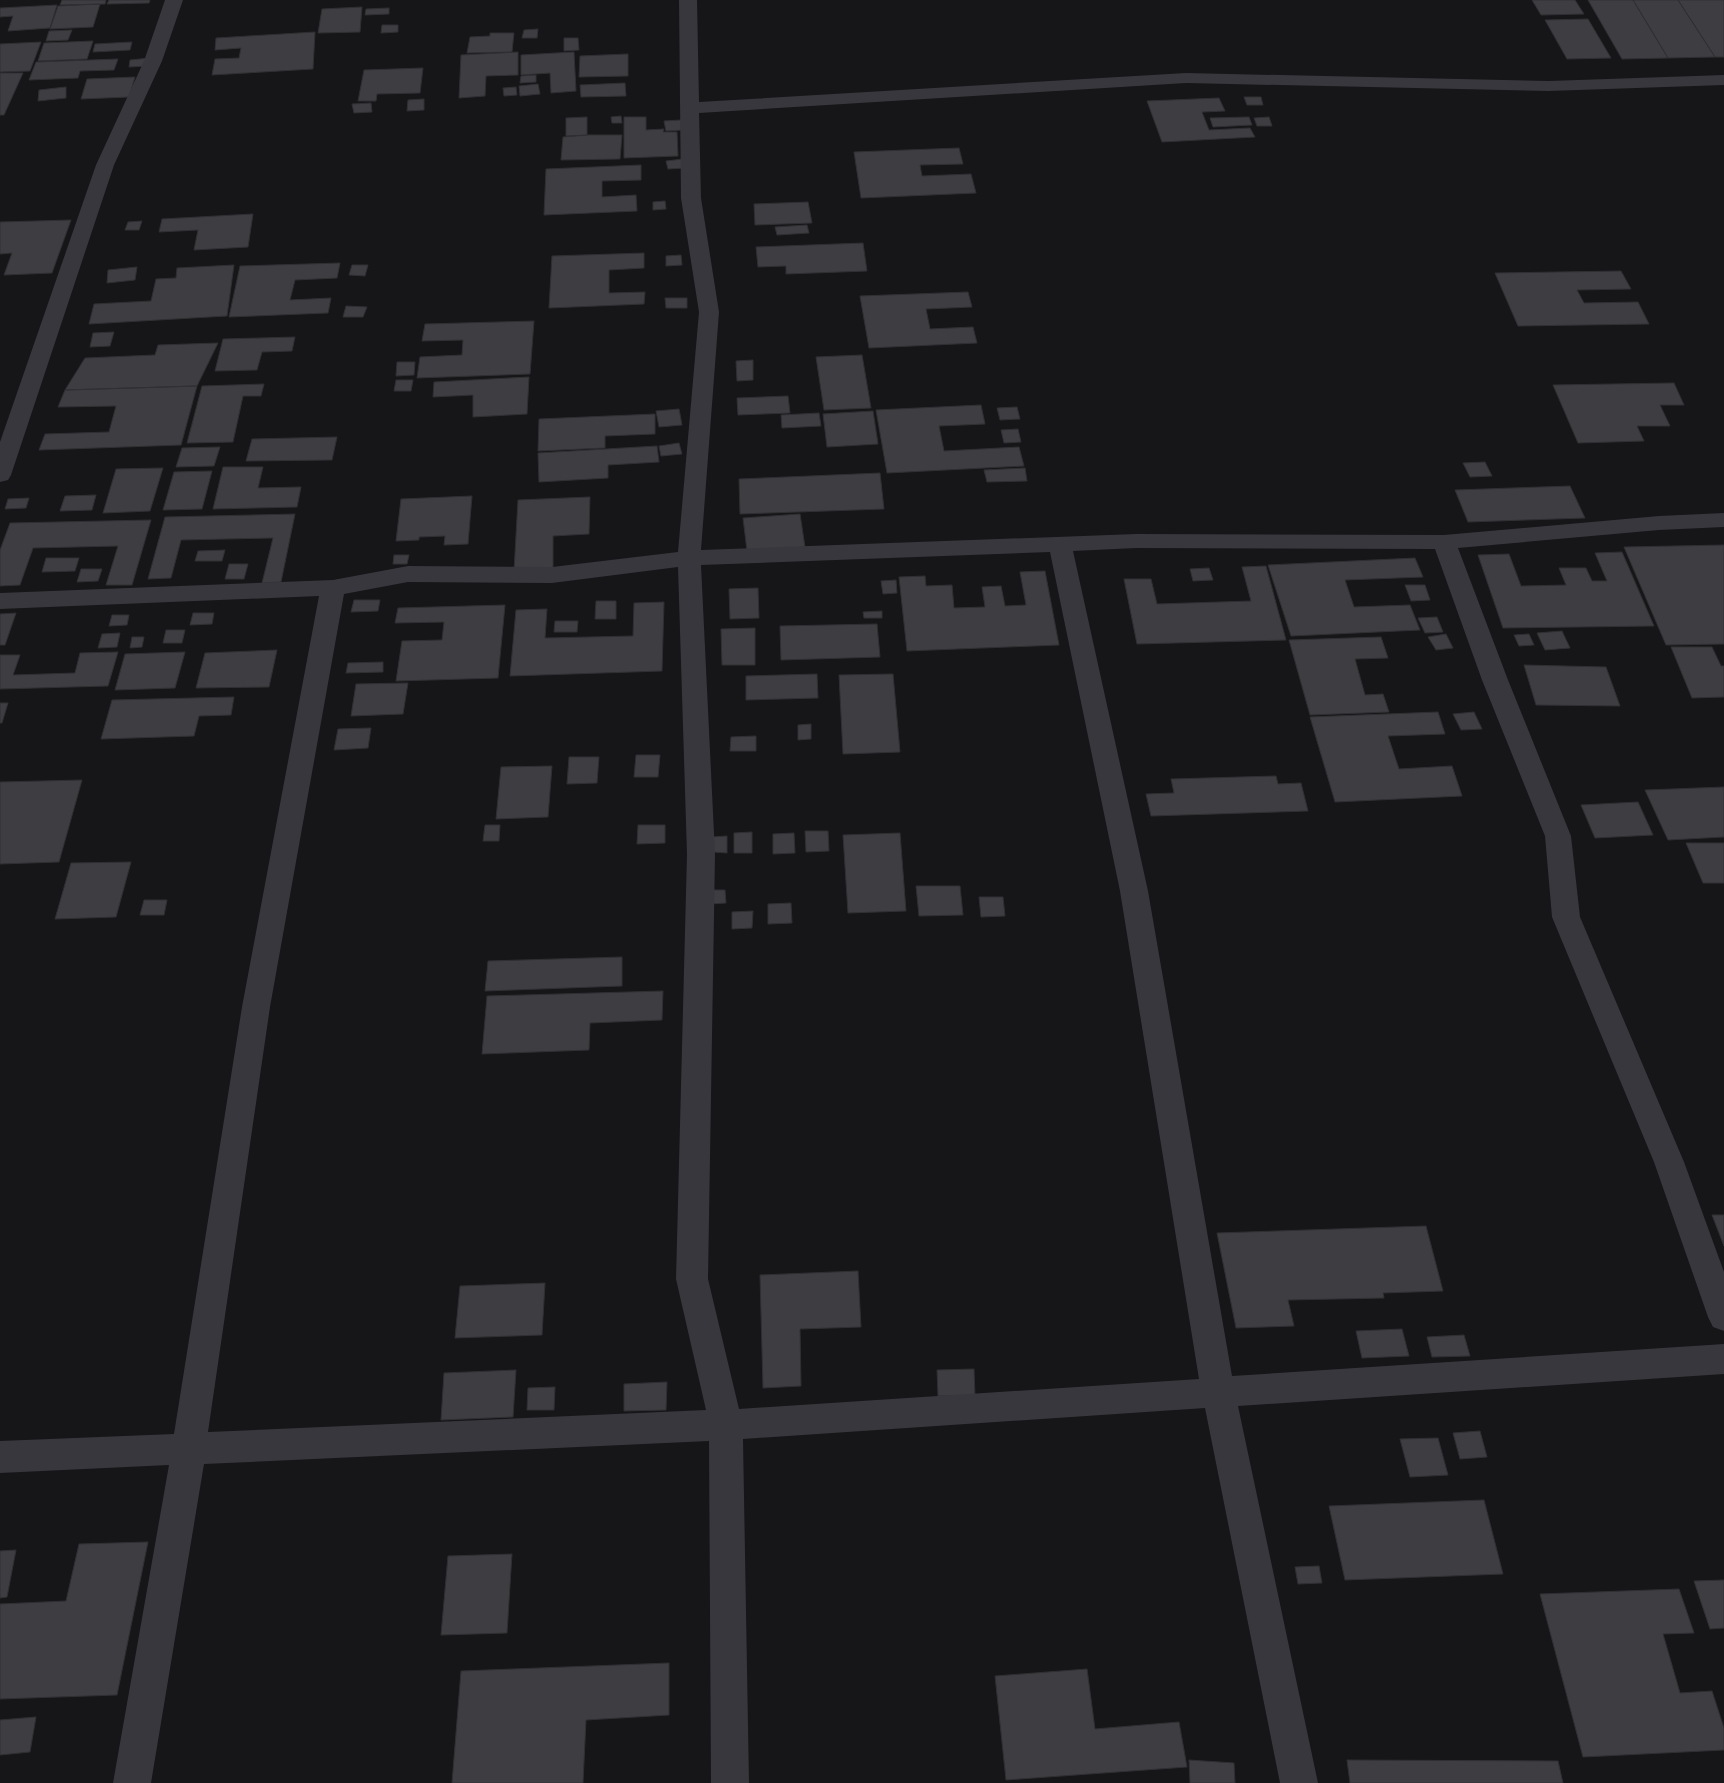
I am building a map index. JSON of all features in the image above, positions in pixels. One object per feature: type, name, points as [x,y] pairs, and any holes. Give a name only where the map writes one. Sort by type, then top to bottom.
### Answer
[{"type":"street","points":[[0,475],[105,165],[154,61],[174,0]]},
{"type":"street","points":[[688,0],[691,198],[709,312],[689,558],[701,854],[692,1279],[726,1425],[730,1783]]},
{"type":"street","points":[[689,108],[1186,78],[1549,86],[1724,80]]},
{"type":"street","points":[[0,601],[333,588],[408,574],[552,576],[689,558],[1136,541],[1444,542],[1724,520]]},
{"type":"street","points":[[1444,542],[1495,680],[1558,836],[1566,917],[1669,1162],[1724,1317]]},
{"type":"street","points":[[1060,544],[1134,891],[1218,1392],[1299,1783]]},
{"type":"street","points":[[132,1783],[189,1449],[256,1007],[333,588]]},
{"type":"street","points":[[0,1457],[726,1425],[1724,1359]]},
{"type":"building","points":[[62,0],[106,0],[105,4],[60,5]]},
{"type":"building","points":[[109,0],[150,0],[149,3],[107,4]]},
{"type":"building","points":[[1532,0],[1575,0],[1584,14],[1541,15]]},
{"type":"building","points":[[1588,0],[1633,0],[1668,58],[1622,59]]},
{"type":"building","points":[[1633,0],[1678,0],[1715,57],[1668,58]]},
{"type":"building","points":[[1678,0],[1724,0],[1724,57],[1715,57]]},
{"type":"building","points":[[100,4],[93,27],[50,29],[58,6]]},
{"type":"building","points":[[57,5],[50,28],[8,31],[13,16],[0,17],[0,8]]},
{"type":"building","points":[[362,7],[360,32],[318,33],[322,9]]},
{"type":"building","points":[[389,8],[389,14],[365,15],[366,9]]},
{"type":"building","points":[[1588,19],[1611,58],[1567,59],[1545,20]]},
{"type":"building","points":[[382,25],[398,25],[398,32],[381,33]]},
{"type":"building","points":[[538,29],[537,38],[522,38],[524,30]]},
{"type":"building","points":[[72,30],[68,40],[46,41],[49,31]]},
{"type":"building","points":[[315,32],[313,69],[212,75],[215,59],[239,58],[241,48],[215,50],[216,38]]},
{"type":"building","points":[[490,33],[514,33],[512,52],[467,53],[470,37],[490,36]]},
{"type":"building","points":[[564,38],[578,38],[579,50],[564,51]]},
{"type":"building","points":[[93,41],[87,59],[38,61],[44,43]]},
{"type":"building","points":[[41,42],[30,71],[0,72],[0,44]]},
{"type":"building","points":[[132,42],[130,50],[93,52],[95,44]]},
{"type":"building","points":[[518,52],[518,75],[486,76],[485,96],[459,98],[461,55]]},
{"type":"building","points":[[574,52],[576,91],[551,93],[550,73],[521,75],[521,55]]},
{"type":"building","points":[[628,54],[628,76],[579,77],[580,56]]},
{"type":"building","points":[[150,58],[148,66],[129,67],[130,60]]},
{"type":"building","points":[[118,59],[114,70],[80,71],[78,78],[29,80],[36,62]]},
{"type":"building","points":[[423,68],[420,93],[377,94],[376,101],[358,101],[364,70]]},
{"type":"building","points":[[0,73],[23,73],[4,115],[0,115]]},
{"type":"building","points":[[536,75],[536,82],[520,83],[521,76]]},
{"type":"building","points":[[135,77],[129,97],[81,99],[87,79]]},
{"type":"building","points":[[625,83],[626,96],[581,97],[580,85]]},
{"type":"building","points":[[538,84],[540,94],[520,96],[519,86]]},
{"type":"building","points":[[66,87],[66,98],[38,101],[39,90]]},
{"type":"building","points":[[516,87],[517,95],[504,96],[503,88]]},
{"type":"building","points":[[1244,97],[1261,97],[1263,105],[1247,105]]},
{"type":"building","points":[[1219,98],[1225,111],[1202,112],[1209,130],[1250,128],[1255,137],[1162,142],[1147,101]]},
{"type":"building","points":[[424,99],[424,110],[407,111],[408,100]]},
{"type":"building","points":[[371,103],[372,112],[354,113],[352,104]]},
{"type":"building","points":[[621,116],[622,123],[612,123],[611,117]]},
{"type":"building","points":[[587,117],[587,135],[566,136],[566,118]]},
{"type":"building","points":[[624,117],[646,117],[646,130],[664,129],[663,132],[677,132],[678,156],[624,158]]},
{"type":"building","points":[[1249,117],[1252,125],[1213,127],[1210,118]]},
{"type":"building","points":[[1269,117],[1272,126],[1257,126],[1254,118]]},
{"type":"building","points":[[681,120],[683,130],[666,131],[664,121]]},
{"type":"building","points":[[622,135],[620,159],[561,160],[563,137]]},
{"type":"building","points":[[959,148],[963,164],[920,165],[922,176],[971,174],[976,193],[861,198],[854,152]]},
{"type":"building","points":[[683,159],[685,168],[668,169],[666,161]]},
{"type":"building","points":[[641,165],[641,180],[602,181],[602,197],[636,195],[637,211],[544,215],[546,169]]},
{"type":"building","points":[[665,201],[666,209],[653,210],[653,202]]},
{"type":"building","points":[[808,202],[812,223],[755,225],[754,204]]},
{"type":"building","points":[[253,214],[248,247],[194,250],[198,230],[159,232],[162,219]]},
{"type":"building","points":[[71,220],[52,273],[4,275],[12,253],[0,254],[0,222]]},
{"type":"building","points":[[142,221],[139,230],[125,230],[128,222]]},
{"type":"building","points":[[807,225],[809,233],[777,235],[775,227]]},
{"type":"building","points":[[863,243],[867,271],[786,274],[786,266],[758,267],[756,247]]},
{"type":"building","points":[[644,253],[644,268],[609,270],[609,293],[645,292],[644,304],[549,308],[552,256]]},
{"type":"building","points":[[681,255],[682,265],[666,266],[666,256]]},
{"type":"building","points":[[340,263],[337,278],[295,280],[290,300],[331,298],[328,313],[229,317],[240,266]]},
{"type":"building","points":[[234,265],[227,316],[89,324],[94,304],[151,301],[156,279],[176,278],[177,268]]},
{"type":"building","points":[[352,265],[368,265],[365,276],[349,275]]},
{"type":"building","points":[[137,267],[135,280],[107,283],[108,270]]},
{"type":"building","points":[[1621,271],[1631,289],[1577,290],[1584,303],[1638,302],[1649,324],[1518,326],[1495,273]]},
{"type":"building","points":[[968,292],[972,307],[926,309],[930,329],[973,327],[977,343],[869,348],[860,296]]},
{"type":"building","points":[[665,298],[687,298],[687,308],[666,308]]},
{"type":"building","points":[[346,306],[367,307],[363,317],[343,317]]},
{"type":"building","points":[[534,321],[530,374],[417,378],[420,357],[462,355],[463,340],[422,341],[425,324]]},
{"type":"building","points":[[114,332],[110,346],[90,347],[93,333]]},
{"type":"building","points":[[295,337],[292,351],[262,352],[257,370],[215,371],[223,339]]},
{"type":"building","points":[[218,343],[197,386],[65,390],[85,358],[155,355],[158,345]]},
{"type":"building","points":[[862,355],[871,408],[824,410],[816,357]]},
{"type":"building","points":[[753,360],[753,380],[737,381],[736,361]]},
{"type":"building","points":[[397,362],[415,362],[414,375],[396,376]]},
{"type":"building","points":[[529,377],[527,414],[473,417],[473,395],[433,397],[434,382]]},
{"type":"building","points":[[396,380],[413,380],[411,391],[394,391]]},
{"type":"building","points":[[1674,383],[1684,405],[1660,405],[1670,426],[1637,426],[1644,441],[1578,443],[1553,385]]},
{"type":"building","points":[[264,384],[261,396],[243,396],[233,442],[187,443],[202,386]]},
{"type":"building","points":[[197,386],[181,445],[39,450],[45,434],[109,432],[116,406],[58,407],[65,390]]},
{"type":"building","points":[[788,396],[790,413],[738,415],[737,398]]},
{"type":"building","points":[[981,405],[985,424],[939,426],[944,451],[1019,447],[1024,466],[887,473],[876,410]]},
{"type":"building","points":[[1017,407],[1020,419],[1000,420],[997,408]]},
{"type":"building","points":[[679,409],[682,425],[659,427],[656,411]]},
{"type":"building","points":[[873,411],[878,444],[827,447],[823,414]]},
{"type":"building","points":[[819,413],[821,426],[782,428],[781,415]]},
{"type":"building","points":[[655,414],[655,434],[605,436],[605,448],[538,451],[539,419]]},
{"type":"building","points":[[1018,429],[1021,442],[1004,443],[1001,430]]},
{"type":"building","points":[[337,437],[332,460],[246,461],[252,439]]},
{"type":"building","points":[[679,443],[682,454],[661,456],[659,446]]},
{"type":"building","points":[[657,446],[659,462],[608,465],[608,478],[539,482],[538,453]]},
{"type":"building","points":[[220,447],[214,466],[176,467],[182,448]]},
{"type":"building","points":[[1485,462],[1492,476],[1470,477],[1463,463]]},
{"type":"building","points":[[223,467],[263,467],[258,488],[301,487],[297,507],[213,509]]},
{"type":"building","points":[[163,468],[150,511],[103,513],[116,469]]},
{"type":"building","points":[[1025,468],[1027,481],[987,482],[984,470]]},
{"type":"building","points":[[212,471],[202,509],[163,510],[174,472]]},
{"type":"building","points":[[880,473],[884,509],[740,514],[739,479]]},
{"type":"building","points":[[1570,486],[1585,518],[1468,522],[1455,490]]},
{"type":"building","points":[[96,495],[92,510],[60,511],[65,496]]},
{"type":"building","points":[[472,496],[468,544],[444,545],[445,536],[419,537],[419,540],[396,541],[401,499]]},
{"type":"building","points":[[590,497],[589,534],[553,536],[553,569],[514,571],[518,500]]},
{"type":"building","points":[[29,498],[26,508],[5,509],[8,499]]},
{"type":"building","points":[[295,514],[281,582],[262,583],[273,538],[181,540],[171,578],[148,579],[165,517]]},
{"type":"building","points":[[800,514],[805,547],[747,551],[743,518]]},
{"type":"building","points":[[151,520],[132,585],[106,585],[118,546],[33,548],[20,585],[0,586],[0,550],[10,523]]},
{"type":"building","points":[[1724,545],[1724,644],[1666,645],[1624,547]]},
{"type":"building","points":[[225,550],[222,561],[195,561],[198,551]]},
{"type":"building","points":[[1622,552],[1654,626],[1503,628],[1478,555],[1509,554],[1521,586],[1566,585],[1559,568],[1586,568],[1592,581],[1607,581],[1595,553]]},
{"type":"building","points":[[394,555],[409,555],[407,564],[393,564]]},
{"type":"building","points":[[46,558],[79,558],[75,571],[42,572]]},
{"type":"building","points":[[1415,558],[1423,577],[1345,580],[1354,607],[1410,605],[1420,630],[1291,636],[1268,565]]},
{"type":"building","points":[[229,564],[248,564],[244,579],[225,579]]},
{"type":"building","points":[[1266,566],[1286,640],[1137,644],[1124,579],[1151,579],[1157,604],[1251,601],[1242,567]]},
{"type":"building","points":[[1209,568],[1213,580],[1193,581],[1190,569]]},
{"type":"building","points":[[81,569],[102,569],[98,581],[77,582]]},
{"type":"building","points":[[1045,571],[1059,645],[907,651],[899,577],[925,576],[926,586],[952,585],[954,608],[985,607],[982,587],[1001,586],[1005,606],[1026,605],[1020,572]]},
{"type":"building","points":[[896,580],[897,593],[883,594],[881,581]]},
{"type":"building","points":[[1405,585],[1425,585],[1430,600],[1411,601]]},
{"type":"building","points":[[758,588],[759,618],[730,619],[729,589]]},
{"type":"building","points":[[354,600],[380,600],[378,611],[351,612]]},
{"type":"building","points":[[596,601],[616,601],[616,619],[595,619]]},
{"type":"building","points":[[664,602],[662,671],[510,676],[516,610],[547,609],[545,638],[633,636],[634,603]]},
{"type":"building","points":[[505,605],[498,678],[396,681],[402,641],[442,640],[444,622],[395,623],[398,608]]},
{"type":"building","points":[[882,611],[882,618],[864,618],[863,612]]},
{"type":"building","points":[[16,613],[5,645],[0,645],[0,614]]},
{"type":"building","points":[[193,613],[214,613],[212,624],[190,625]]},
{"type":"building","points":[[112,615],[129,615],[127,625],[109,626]]},
{"type":"building","points":[[1437,617],[1443,632],[1425,633],[1418,618]]},
{"type":"building","points":[[555,621],[578,621],[577,632],[554,632]]},
{"type":"building","points":[[877,624],[880,657],[781,660],[780,626]]},
{"type":"building","points":[[755,628],[755,665],[722,665],[721,629]]},
{"type":"building","points":[[166,630],[185,630],[182,643],[163,643]]},
{"type":"building","points":[[1562,631],[1570,648],[1545,650],[1537,633]]},
{"type":"building","points":[[120,633],[117,647],[98,648],[102,634]]},
{"type":"building","points":[[1446,634],[1453,648],[1436,650],[1428,637]]},
{"type":"building","points":[[1529,634],[1534,645],[1519,646],[1514,635]]},
{"type":"building","points":[[132,637],[144,637],[142,647],[130,648]]},
{"type":"building","points":[[1381,637],[1388,658],[1355,659],[1365,695],[1383,694],[1389,712],[1310,715],[1289,640]]},
{"type":"building","points":[[1671,647],[1712,647],[1721,666],[1724,666],[1724,697],[1692,698]]},
{"type":"building","points":[[277,650],[269,687],[196,688],[205,653]]},
{"type":"building","points":[[118,652],[108,686],[0,689],[0,655],[20,655],[13,675],[75,673],[80,653]]},
{"type":"building","points":[[185,652],[175,688],[115,690],[125,654]]},
{"type":"building","points":[[383,662],[383,672],[346,673],[348,663]]},
{"type":"building","points":[[1524,665],[1606,667],[1620,706],[1536,705]]},
{"type":"building","points":[[817,674],[818,698],[746,700],[746,676]]},
{"type":"building","points":[[893,674],[900,752],[843,754],[839,675]]},
{"type":"building","points":[[408,683],[403,714],[351,716],[356,684]]},
{"type":"building","points":[[234,697],[231,715],[199,716],[194,736],[101,739],[112,700]]},
{"type":"building","points":[[0,703],[8,703],[2,723],[0,723]]},
{"type":"building","points":[[1438,712],[1445,734],[1388,736],[1399,769],[1452,766],[1462,796],[1335,802],[1310,717]]},
{"type":"building","points":[[1474,712],[1482,729],[1461,730],[1453,714]]},
{"type":"building","points":[[811,724],[811,739],[798,740],[798,725]]},
{"type":"building","points":[[371,728],[368,748],[334,750],[338,729]]},
{"type":"building","points":[[756,736],[756,751],[730,751],[731,737]]},
{"type":"building","points":[[636,755],[660,755],[658,777],[634,777]]},
{"type":"building","points":[[569,757],[599,757],[597,783],[567,784]]},
{"type":"building","points":[[552,766],[548,817],[496,819],[501,767]]},
{"type":"building","points":[[1276,776],[1278,784],[1301,783],[1308,811],[1151,816],[1146,794],[1174,793],[1171,779]]},
{"type":"building","points":[[82,780],[59,862],[0,864],[0,782]]},
{"type":"building","points":[[1724,787],[1724,837],[1668,840],[1645,790]]},
{"type":"building","points":[[1638,802],[1653,835],[1595,838],[1581,805]]},
{"type":"building","points":[[485,825],[500,825],[499,841],[483,841]]},
{"type":"building","points":[[638,825],[665,825],[665,843],[637,844]]},
{"type":"building","points":[[805,831],[828,831],[829,851],[806,852]]},
{"type":"building","points":[[752,832],[752,853],[734,853],[734,833]]},
{"type":"building","points":[[794,833],[795,853],[773,854],[773,834]]},
{"type":"building","points":[[900,833],[906,911],[848,913],[843,835]]},
{"type":"building","points":[[727,836],[727,853],[713,852],[712,837]]},
{"type":"building","points":[[1686,843],[1724,843],[1724,883],[1703,883]]},
{"type":"building","points":[[131,862],[116,917],[55,919],[71,863]]},
{"type":"building","points":[[916,886],[960,886],[963,915],[919,916]]},
{"type":"building","points":[[708,890],[725,890],[726,903],[709,904]]},
{"type":"building","points":[[979,897],[1003,897],[1005,916],[981,917]]},
{"type":"building","points":[[144,900],[167,900],[164,915],[140,915]]},
{"type":"building","points":[[791,903],[792,923],[768,924],[768,904]]},
{"type":"building","points":[[753,911],[752,928],[732,929],[732,912]]},
{"type":"building","points":[[622,957],[622,986],[485,991],[488,961]]},
{"type":"building","points":[[663,991],[662,1020],[590,1023],[589,1050],[482,1054],[487,996]]},
{"type":"building","points":[[1712,1215],[1724,1215],[1724,1246]]},
{"type":"building","points":[[1426,1226],[1443,1291],[1383,1293],[1384,1298],[1288,1300],[1294,1326],[1236,1328],[1217,1233]]},
{"type":"building","points":[[858,1271],[861,1327],[800,1329],[801,1386],[763,1388],[760,1275]]},
{"type":"building","points":[[545,1283],[542,1335],[455,1338],[460,1286]]},
{"type":"building","points":[[1402,1329],[1409,1356],[1362,1358],[1356,1331]]},
{"type":"building","points":[[1464,1335],[1470,1356],[1432,1357],[1427,1337]]},
{"type":"building","points":[[974,1369],[975,1396],[938,1396],[937,1370]]},
{"type":"building","points":[[516,1370],[513,1417],[441,1420],[444,1373]]},
{"type":"building","points":[[667,1382],[666,1410],[624,1411],[624,1384]]},
{"type":"building","points":[[555,1387],[554,1410],[527,1410],[528,1388]]},
{"type":"building","points":[[1480,1431],[1487,1457],[1460,1459],[1453,1433]]},
{"type":"building","points":[[1438,1438],[1448,1475],[1410,1477],[1400,1439]]},
{"type":"building","points":[[1484,1500],[1503,1574],[1345,1580],[1329,1506]]},
{"type":"building","points":[[148,1542],[117,1695],[0,1699],[0,1604],[66,1601],[79,1544]]},
{"type":"building","points":[[16,1550],[7,1597],[0,1598],[0,1551]]},
{"type":"building","points":[[512,1554],[507,1633],[441,1635],[448,1556]]},
{"type":"building","points":[[1319,1566],[1322,1583],[1298,1584],[1295,1567]]},
{"type":"building","points":[[1724,1580],[1724,1628],[1710,1629],[1694,1581]]},
{"type":"building","points":[[1679,1589],[1694,1633],[1663,1634],[1680,1693],[1712,1691],[1724,1728],[1724,1750],[1583,1757],[1540,1594]]},
{"type":"building","points":[[669,1663],[669,1715],[586,1720],[583,1783],[452,1783],[461,1671]]},
{"type":"building","points":[[1087,1669],[1095,1729],[1179,1722],[1187,1767],[1006,1780],[995,1676]]},
{"type":"building","points":[[36,1717],[30,1752],[0,1755],[0,1720]]},
{"type":"building","points":[[1189,1760],[1234,1763],[1235,1783],[1190,1783]]},
{"type":"building","points":[[1347,1760],[1558,1761],[1563,1783],[1350,1783]]}]
